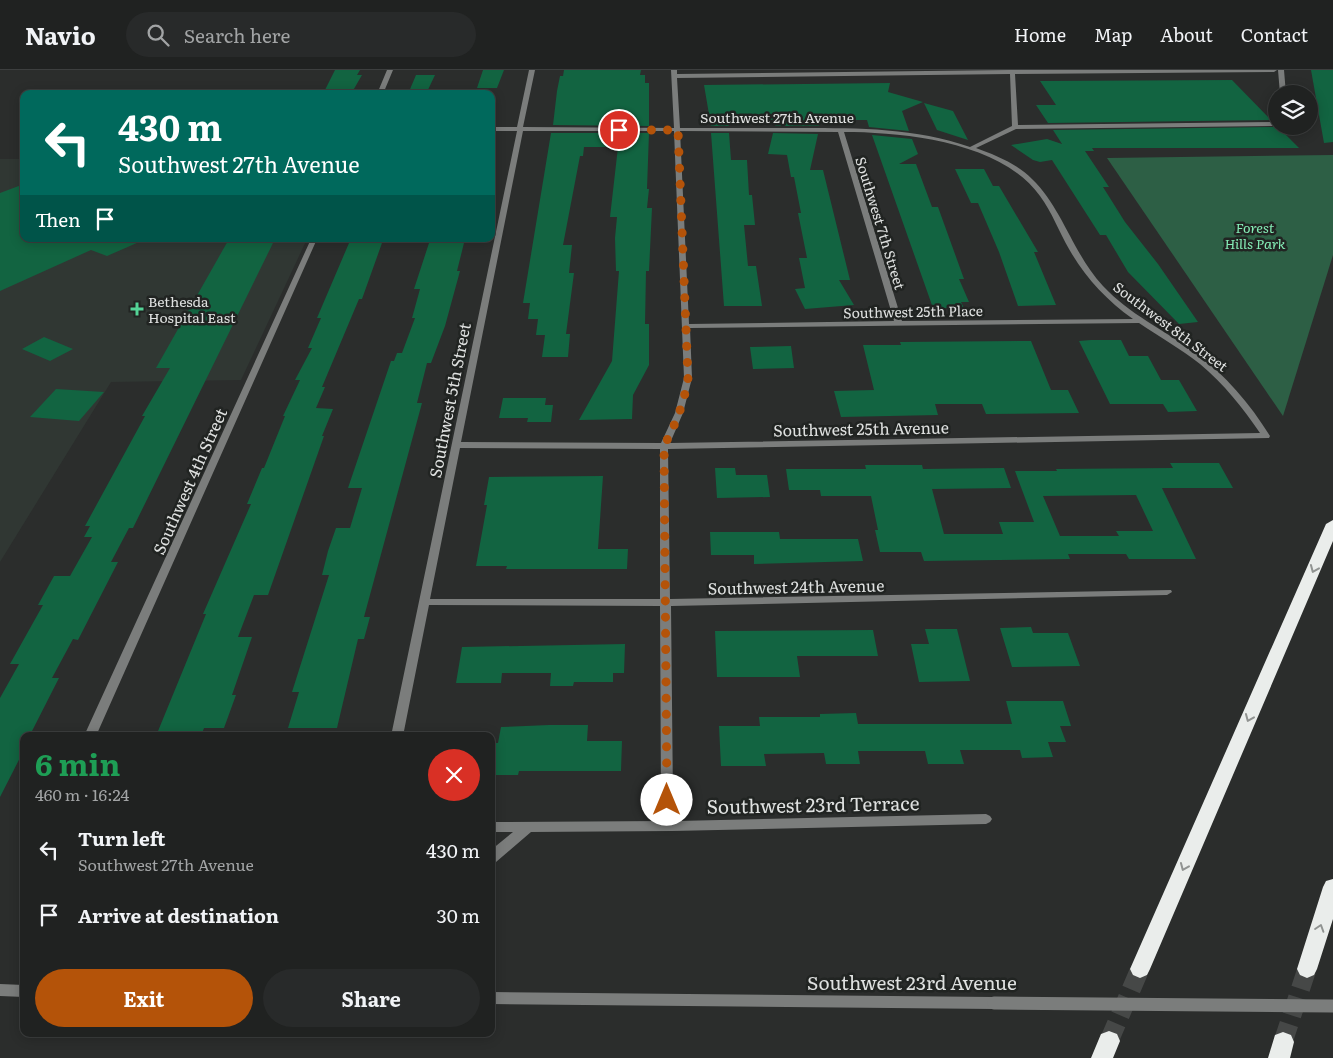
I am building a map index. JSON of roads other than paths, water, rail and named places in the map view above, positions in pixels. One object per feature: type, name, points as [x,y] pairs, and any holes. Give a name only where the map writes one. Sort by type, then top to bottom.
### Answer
[{"type":"highway","points":[[1140,969],[1333,524]]},
{"type":"highway","points":[[1307,969],[1333,887]]},
{"type":"street","points":[[382,90],[390,70]]},
{"type":"street","name":"Southwest 5th Street","points":[[398,732],[532,70]]},
{"type":"street","points":[[672,826],[667,800],[664,446],[678,420],[684,403],[688,378],[674,73],[1274,70]]},
{"type":"street","points":[[1282,70],[1283,85]]},
{"type":"street","points":[[1012,71],[1015,127]]},
{"type":"street","points":[[970,149],[1015,127],[1268,124]]},
{"type":"street","name":"Southwest 27th Avenue","points":[[495,130],[840,130],[908,134],[970,149]]},
{"type":"street","name":"Southwest 7th Street","points":[[840,130],[899,324]]},
{"type":"street","name":"Southwest 8th Street","points":[[970,149],[1013,168],[1036,187],[1088,275],[1119,306],[1190,353],[1226,383],[1246,405],[1266,436]]},
{"type":"street","name":"Southwest 4th Street","points":[[92,732],[313,242]]},
{"type":"street","name":"Southwest 25th Place","points":[[686,326],[1140,321]]},
{"type":"street","name":"Southwest 25th Avenue","points":[[457,445],[664,446],[1266,436]]},
{"type":"street","name":"Southwest 24th Avenue","points":[[425,602],[665,603],[1167,592]]},
{"type":"street","name":"Southwest 23rd Terrace","points":[[495,827],[672,826],[986,819]]},
{"type":"street","points":[[495,855],[528,827]]},
{"type":"street","points":[[0,990],[20,991]]},
{"type":"street","name":"Southwest 23rd Avenue","points":[[495,998],[1333,1006]]},
{"type":"tunnel","points":[[1109,1041],[1140,969]]},
{"type":"tunnel","points":[[1283,1042],[1307,969]]},
{"type":"place","name":"Bethesda Hospital East","points":[[137,309]]},
{"type":"park label","name":"Forest Hills Park","points":[[1255,236]]}]
